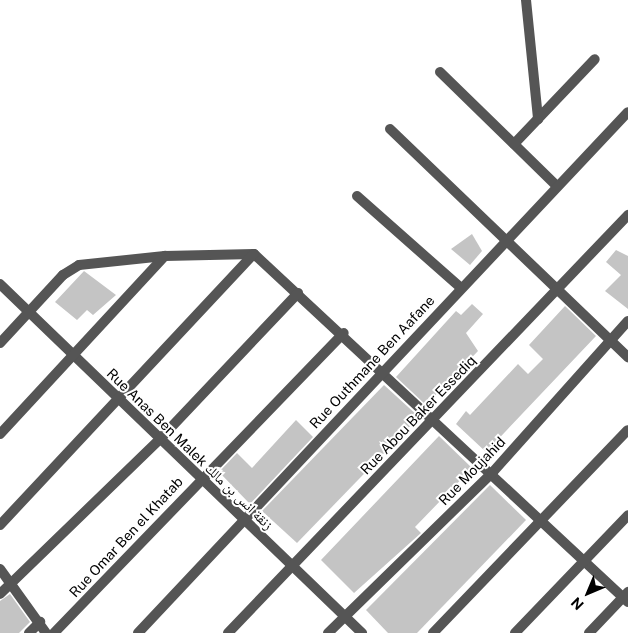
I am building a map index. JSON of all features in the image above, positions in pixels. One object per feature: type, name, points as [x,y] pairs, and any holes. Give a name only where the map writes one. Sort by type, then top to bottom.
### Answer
[{"type":"street","points":[[526,0],[538,119]]},
{"type":"street","points":[[514,144],[595,59]]},
{"type":"street","points":[[440,72],[558,186]]},
{"type":"street","name":"Rue Outhmane Ben Aafane","points":[[138,633],[245,520],[381,370],[628,112]]},
{"type":"street","points":[[390,129],[628,356]]},
{"type":"street","points":[[357,196],[461,288]]},
{"type":"street","name":"Rue Abou Baker Essediq","points":[[228,633],[435,420],[557,287],[628,215]]},
{"type":"street","points":[[0,524],[254,254]]},
{"type":"street","points":[[0,344],[62,275],[79,265],[165,256],[254,254],[344,333],[492,473],[582,563],[626,598],[589,633]]},
{"type":"street","points":[[0,434],[165,256]]},
{"type":"street","name":"Rue Anas Ben Malek زنقة انس بن مالك","points":[[0,284],[362,633]]},
{"type":"street","points":[[0,594],[14,584],[160,439],[298,293]]},
{"type":"street","name":"Rue Moujahid","points":[[328,633],[492,473],[628,321]]},
{"type":"street","name":"Rue Omar Ben el Khatab","points":[[54,633],[201,478],[344,333]]},
{"type":"street","points":[[433,633],[628,430]]},
{"type":"street","points":[[515,633],[628,515]]},
{"type":"street","points":[[0,569],[14,584],[46,633]]},
{"type":"street","points":[[29,633],[40,622]]},
{"type":"building","points":[[472,234],[482,251],[470,265],[451,249]]},
{"type":"building","points":[[616,250],[628,256],[628,309],[605,291],[621,275],[606,262]]},
{"type":"building","points":[[84,271],[116,295],[93,315],[87,310],[77,320],[55,302]]},
{"type":"building","points":[[472,304],[483,314],[466,333],[478,351],[426,405],[396,377],[456,311],[461,315]]},
{"type":"building","points":[[565,306],[596,336],[486,452],[456,424],[466,411],[470,415],[518,364],[528,374],[543,359],[529,345]]},
{"type":"building","points":[[384,385],[419,417],[297,543],[262,511]]},
{"type":"building","points":[[296,420],[313,437],[250,504],[219,472],[237,453],[252,468]]},
{"type":"building","points":[[439,436],[472,468],[415,527],[421,533],[354,593],[321,560]]},
{"type":"building","points":[[490,485],[526,520],[417,633],[388,633],[366,610]]},
{"type":"building","points":[[10,594],[30,622],[19,633],[0,633],[0,601]]}]
